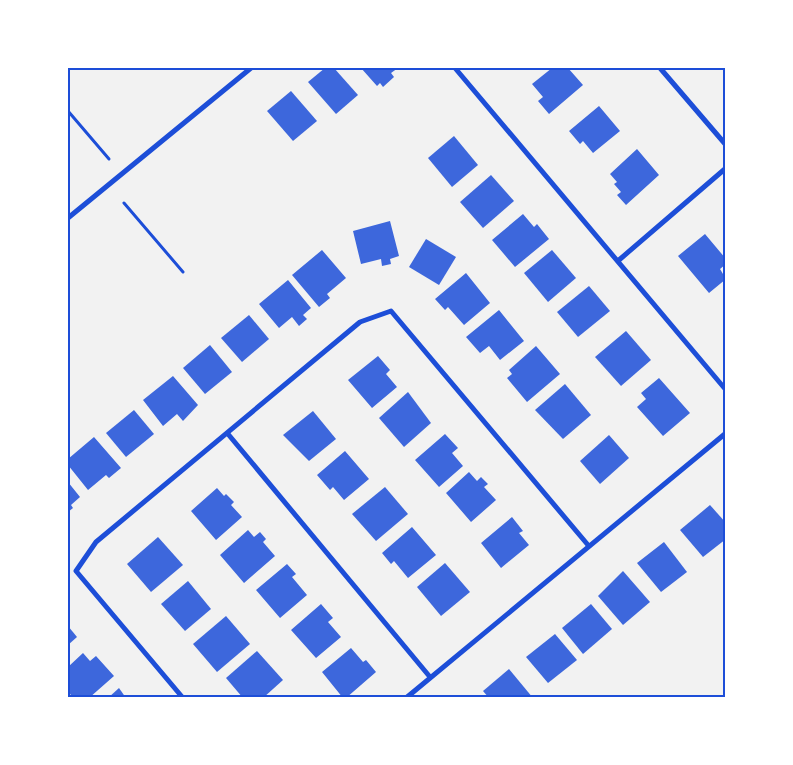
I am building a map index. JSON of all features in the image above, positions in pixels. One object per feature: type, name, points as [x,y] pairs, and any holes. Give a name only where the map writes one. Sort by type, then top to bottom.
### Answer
[{"type":"street","points":[[68,218],[251,68]]},
{"type":"street","points":[[455,68],[619,260],[726,390]]},
{"type":"street","points":[[660,68],[726,145]]},
{"type":"street","points":[[619,260],[726,168]]},
{"type":"street","points":[[183,698],[76,571],[96,542],[228,434],[360,322],[391,311],[588,545]]},
{"type":"street","points":[[406,698],[588,545],[726,433]]},
{"type":"street","points":[[228,434],[430,677]]},
{"type":"path","points":[[68,111],[110,159]]},
{"type":"path","points":[[124,203],[183,272]]},
{"type":"building","points":[[325,68],[334,68],[358,95],[336,114],[308,82]]},
{"type":"building","points":[[361,68],[398,68],[391,73],[394,77],[383,87],[380,83],[377,86]]},
{"type":"building","points":[[552,68],[568,68],[583,85],[549,114],[538,101],[543,97],[532,84]]},
{"type":"building","points":[[291,91],[317,121],[293,141],[267,111]]},
{"type":"building","points":[[599,106],[620,131],[593,153],[583,141],[580,144],[569,131]]},
{"type":"building","points":[[454,136],[478,165],[452,187],[428,158]]},
{"type":"building","points":[[637,149],[659,175],[626,205],[617,195],[621,192],[614,184],[617,182],[610,174]]},
{"type":"building","points":[[491,175],[514,201],[483,228],[460,202]]},
{"type":"building","points":[[523,214],[534,227],[537,224],[549,239],[515,267],[492,240]]},
{"type":"building","points":[[390,221],[399,256],[390,259],[391,264],[382,266],[381,259],[361,264],[353,231]]},
{"type":"building","points":[[705,234],[726,259],[726,264],[720,269],[726,279],[709,293],[678,256]]},
{"type":"building","points":[[426,239],[456,257],[439,285],[409,267]]},
{"type":"building","points":[[322,250],[346,278],[327,294],[330,298],[319,307],[292,275]]},
{"type":"building","points":[[552,250],[576,278],[548,302],[524,273]]},
{"type":"building","points":[[466,273],[490,303],[464,325],[448,307],[445,310],[435,299]]},
{"type":"building","points":[[288,280],[311,308],[303,315],[307,319],[299,326],[292,317],[279,328],[259,304]]},
{"type":"building","points":[[589,286],[610,311],[578,337],[557,312]]},
{"type":"building","points":[[499,310],[524,341],[500,360],[489,346],[480,353],[466,337]]},
{"type":"building","points":[[249,315],[269,339],[242,362],[221,338]]},
{"type":"building","points":[[626,331],[651,360],[621,386],[595,357]]},
{"type":"building","points":[[210,345],[232,372],[205,394],[183,368]]},
{"type":"building","points":[[536,346],[560,374],[527,402],[507,378],[512,374],[509,370]]},
{"type":"building","points":[[378,356],[390,370],[386,374],[397,387],[372,408],[348,380]]},
{"type":"building","points":[[173,376],[198,405],[183,421],[177,414],[163,426],[143,400]]},
{"type":"building","points":[[659,378],[690,413],[663,436],[637,407],[646,399],[641,393]]},
{"type":"building","points":[[565,384],[591,415],[563,439],[535,410]]},
{"type":"building","points":[[408,392],[431,423],[404,447],[379,418]]},
{"type":"building","points":[[134,410],[154,434],[126,457],[106,433]]},
{"type":"building","points":[[313,411],[336,439],[309,461],[283,435]]},
{"type":"building","points":[[445,434],[458,448],[452,453],[463,466],[439,487],[415,460]]},
{"type":"building","points":[[609,435],[629,458],[600,484],[580,461]]},
{"type":"building","points":[[94,437],[121,468],[109,478],[106,475],[88,490],[68,465],[68,459]]},
{"type":"building","points":[[345,451],[369,479],[344,500],[333,487],[330,490],[317,475]]},
{"type":"building","points":[[469,472],[477,481],[481,477],[488,484],[484,487],[496,500],[471,522],[446,493]]},
{"type":"building","points":[[68,482],[80,497],[71,505],[73,508],[68,512]]},
{"type":"building","points":[[385,487],[408,514],[376,541],[352,514]]},
{"type":"building","points":[[217,488],[224,496],[226,494],[234,502],[231,505],[242,517],[216,540],[191,511]]},
{"type":"building","points":[[710,505],[726,523],[726,539],[703,557],[680,530]]},
{"type":"building","points":[[512,517],[523,531],[519,533],[529,545],[501,568],[481,543]]},
{"type":"building","points":[[412,527],[436,555],[408,578],[394,561],[391,564],[382,553]]},
{"type":"building","points":[[248,530],[254,537],[260,532],[266,539],[263,542],[275,556],[244,583],[220,555]]},
{"type":"building","points":[[158,537],[183,565],[151,592],[127,564]]},
{"type":"building","points":[[664,542],[687,572],[661,592],[637,563]]},
{"type":"building","points":[[445,563],[470,592],[441,616],[417,587]]},
{"type":"building","points":[[287,564],[296,574],[292,577],[307,595],[280,618],[256,590]]},
{"type":"building","points":[[623,571],[650,602],[623,625],[598,596]]},
{"type":"building","points":[[188,581],[211,609],[185,631],[161,604]]},
{"type":"building","points":[[321,604],[333,618],[328,622],[341,637],[316,658],[291,630]]},
{"type":"building","points":[[591,604],[612,629],[583,654],[562,628]]},
{"type":"building","points":[[226,616],[250,644],[217,672],[193,644]]},
{"type":"building","points":[[68,626],[77,637],[68,645]]},
{"type":"building","points":[[555,634],[577,660],[548,683],[526,657]]},
{"type":"building","points":[[351,648],[363,662],[366,660],[376,672],[346,698],[343,698],[322,672]]},
{"type":"building","points":[[257,651],[283,680],[263,698],[243,698],[226,678]]},
{"type":"building","points":[[83,653],[90,661],[96,656],[114,676],[89,698],[73,698],[68,691],[68,667]]},
{"type":"building","points":[[509,669],[533,698],[489,698],[483,691]]},
{"type":"building","points":[[119,688],[126,698],[108,698]]}]
